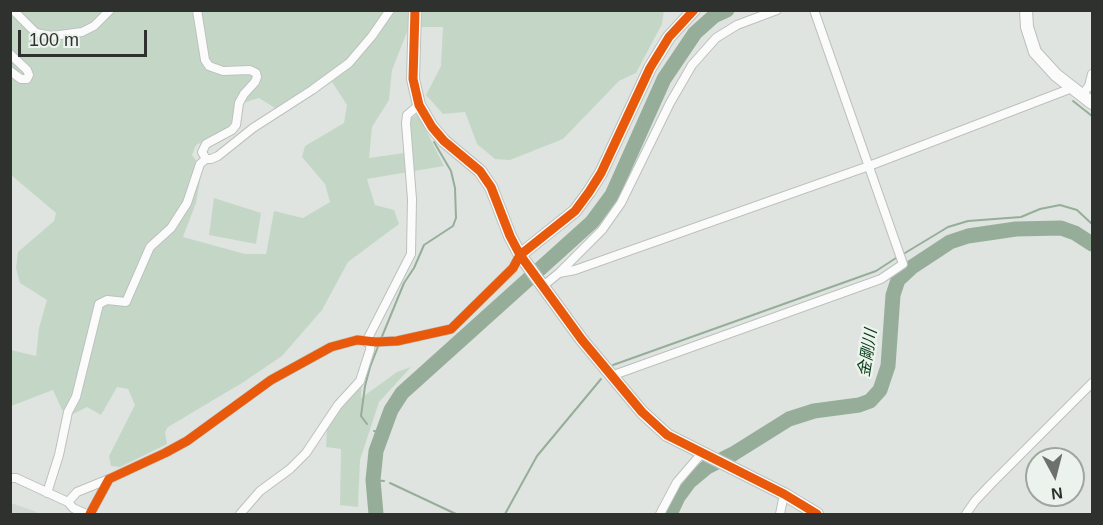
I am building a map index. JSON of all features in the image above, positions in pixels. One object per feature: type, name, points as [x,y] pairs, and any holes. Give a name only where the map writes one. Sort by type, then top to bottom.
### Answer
[{"type":"street","points":[[13,10],[36,33],[52,36],[82,32],[94,26],[110,10]]},
{"type":"street","points":[[197,10],[205,60],[209,66],[223,71],[250,70],[256,73],[257,77],[239,103],[236,125],[232,130],[206,144],[202,155],[206,159]]},
{"type":"street","points":[[47,493],[59,455],[68,412],[76,397],[99,304],[107,300],[126,302],[150,247],[171,228],[187,203],[197,170],[206,159],[218,156],[253,128],[349,63],[390,10]]},
{"type":"street","points":[[415,10],[413,79],[419,105],[432,127],[444,141],[480,171],[490,187],[520,255],[611,376],[642,412],[667,435],[784,494],[817,514]]},
{"type":"street","points":[[68,502],[77,492],[180,445],[271,380],[331,347],[349,342],[374,342],[451,330],[513,268],[520,255],[575,211],[601,173],[650,68],[669,37],[694,10]]},
{"type":"street","points":[[542,285],[559,273],[602,230],[621,203],[670,103],[692,65],[716,38],[737,25],[777,10]]},
{"type":"street","points":[[611,376],[881,279],[903,264],[814,10]]},
{"type":"street","points":[[1026,10],[1027,27],[1035,52],[1056,75],[1082,95]]},
{"type":"street","points":[[10,54],[27,70],[29,75],[27,79],[21,79],[10,71]]},
{"type":"street","points":[[559,273],[575,270],[869,166],[1082,95],[1089,86],[1092,74]]},
{"type":"street","points":[[240,514],[261,491],[290,469],[306,453],[338,405],[360,381],[370,350],[411,254],[412,199],[406,123],[407,115],[419,105]]},
{"type":"street","points":[[966,514],[991,484],[1092,383]]},
{"type":"street","points":[[660,514],[677,482],[706,454]]},
{"type":"street","points":[[10,469],[13,478],[68,502],[73,508],[88,514],[109,479]]},
{"type":"street","points":[[780,514],[784,494]]},
{"type":"shaded area","points":[[11,503],[37,512],[36,514],[11,514]]},
{"type":"green space","points":[[11,11],[664,11],[662,24],[636,73],[619,81],[563,139],[510,160],[495,159],[477,144],[465,112],[443,114],[426,95],[441,66],[443,27],[409,27],[392,70],[389,100],[372,127],[369,158],[411,152],[408,120],[418,114],[444,166],[367,179],[375,205],[394,210],[399,224],[348,262],[322,310],[282,356],[168,427],[165,432],[167,444],[120,467],[111,466],[109,456],[135,405],[128,389],[117,387],[101,415],[87,407],[73,414],[62,410],[53,390],[11,406],[11,350],[36,356],[39,328],[47,300],[20,283],[16,268],[18,252],[54,221],[56,213],[11,175]],"holes":[[[332,82],[347,105],[344,123],[305,146],[302,157],[325,184],[330,202],[303,218],[274,211],[266,254],[245,254],[183,237],[196,203],[202,169],[192,155],[196,145],[239,125],[243,103],[259,98],[283,113]]]},
{"type":"green space","points":[[214,198],[261,213],[256,244],[209,235]]},
{"type":"green space","points":[[411,367],[379,402],[360,460],[358,507],[340,505],[341,449],[326,447],[327,427],[341,403],[362,379],[361,398],[397,372]]},
{"type":"waterway","points":[[376,514],[373,480],[376,451],[391,410],[402,393],[592,222],[612,195],[664,79],[695,33],[714,16],[727,10]]},
{"type":"waterway","points":[[1073,101],[1092,116]]},
{"type":"waterway","points":[[381,339],[404,283],[414,268],[424,245],[453,226],[456,218],[455,188],[451,171],[434,142]]},
{"type":"waterway","points":[[905,253],[948,227],[968,221],[1021,217],[1040,209],[1060,205],[1077,210],[1092,224]]},
{"type":"waterway","name":"金剛川","points":[[670,514],[678,497],[689,482],[707,467],[733,454],[789,419],[814,411],[859,405],[870,401],[880,390],[888,366],[893,295],[898,280],[912,267],[950,242],[968,236],[1016,229],[1061,228],[1075,233],[1092,244]]},
{"type":"waterway","points":[[613,365],[876,271],[896,258]]},
{"type":"waterway","points":[[367,424],[361,416],[365,386],[379,344]]},
{"type":"waterway","points":[[505,514],[537,456],[601,379]]},
{"type":"waterway","points":[[374,431],[381,433]]},
{"type":"waterway","points":[[373,480],[384,481]]},
{"type":"waterway","points":[[390,483],[456,514]]},
{"type":"cycle path","points":[[415,10],[413,79],[419,105],[432,127],[444,141],[480,171],[491,187],[520,255],[582,340],[642,412],[667,435],[784,494],[817,514]]},
{"type":"cycle path","points":[[90,514],[109,479],[187,441],[271,380],[331,347],[357,340],[397,341],[451,329],[513,268],[520,255],[575,211],[601,173],[650,68],[669,37],[694,10]]}]
